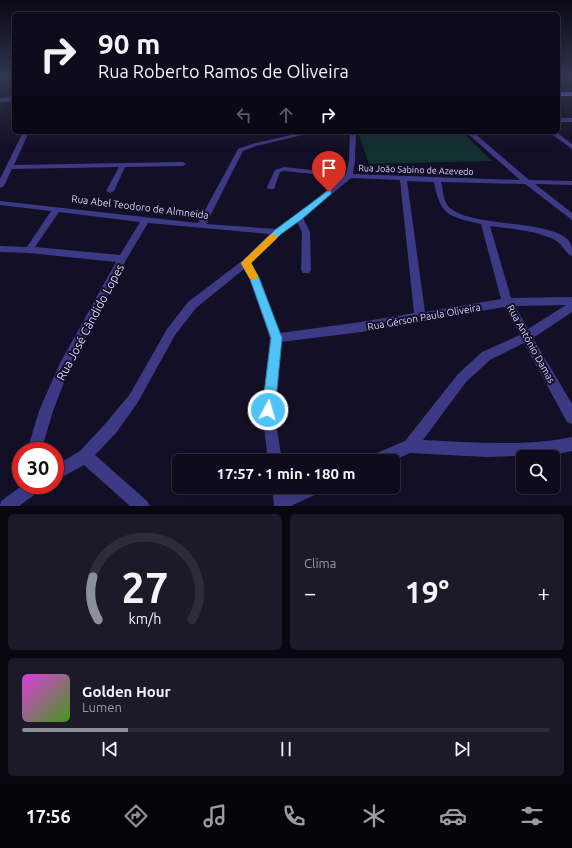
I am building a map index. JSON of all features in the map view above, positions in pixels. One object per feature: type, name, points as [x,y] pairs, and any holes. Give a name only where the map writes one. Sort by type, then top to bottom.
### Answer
[{"type":"street","points":[[560,120],[572,120]]},
{"type":"street","points":[[0,186],[25,134]]},
{"type":"street","points":[[201,226],[240,150],[254,145],[303,134]]},
{"type":"street","points":[[64,469],[85,456],[111,428],[134,398],[171,332],[192,305],[246,263],[278,232],[299,217],[349,176],[352,160],[353,134]]},
{"type":"street","points":[[471,134],[572,217]]},
{"type":"street","points":[[555,134],[571,145]]},
{"type":"street","points":[[9,167],[183,164]]},
{"type":"street","points":[[110,191],[123,165]]},
{"type":"street","name":"Rua João Sabino de Azevedo","points":[[272,187],[275,176],[280,170],[403,179],[572,183]]},
{"type":"street","points":[[403,179],[420,317]]},
{"type":"street","points":[[437,180],[444,207],[453,214],[553,236],[562,240],[572,253]]},
{"type":"street","name":"Rua Abel Teodoro de Almneida","points":[[0,203],[201,226],[278,232]]},
{"type":"street","points":[[30,250],[57,209]]},
{"type":"street","points":[[299,217],[306,232],[306,270]]},
{"type":"street","name":"Rua José Cândido Lopes","points":[[37,442],[46,411],[63,369],[122,259],[146,219]]},
{"type":"street","name":"Rua Antônio Damas","points":[[485,222],[507,302],[572,417]]},
{"type":"street","points":[[0,249],[30,250],[122,259]]},
{"type":"street","points":[[246,263],[255,278],[276,338],[268,410],[274,454]]},
{"type":"street","name":"Rua Gérson Paula Oliveira","points":[[276,338],[361,328],[507,302],[572,301]]},
{"type":"street","points":[[410,446],[462,378],[486,356],[526,337],[572,307]]},
{"type":"street","points":[[391,454],[410,446],[486,450],[554,448],[572,444]]},
{"type":"street","points":[[85,456],[142,506]]},
{"type":"street","points":[[6,506],[21,494]]},
{"type":"street","points":[[281,498],[294,494]]},
{"type":"green space","points":[[359,134],[464,134],[492,161],[369,164]]},
{"type":"slow traffic","points":[[253,276],[246,263],[273,237]]},
{"type":"route","points":[[268,410],[276,338],[255,278],[246,263],[278,232],[329,192]]}]
